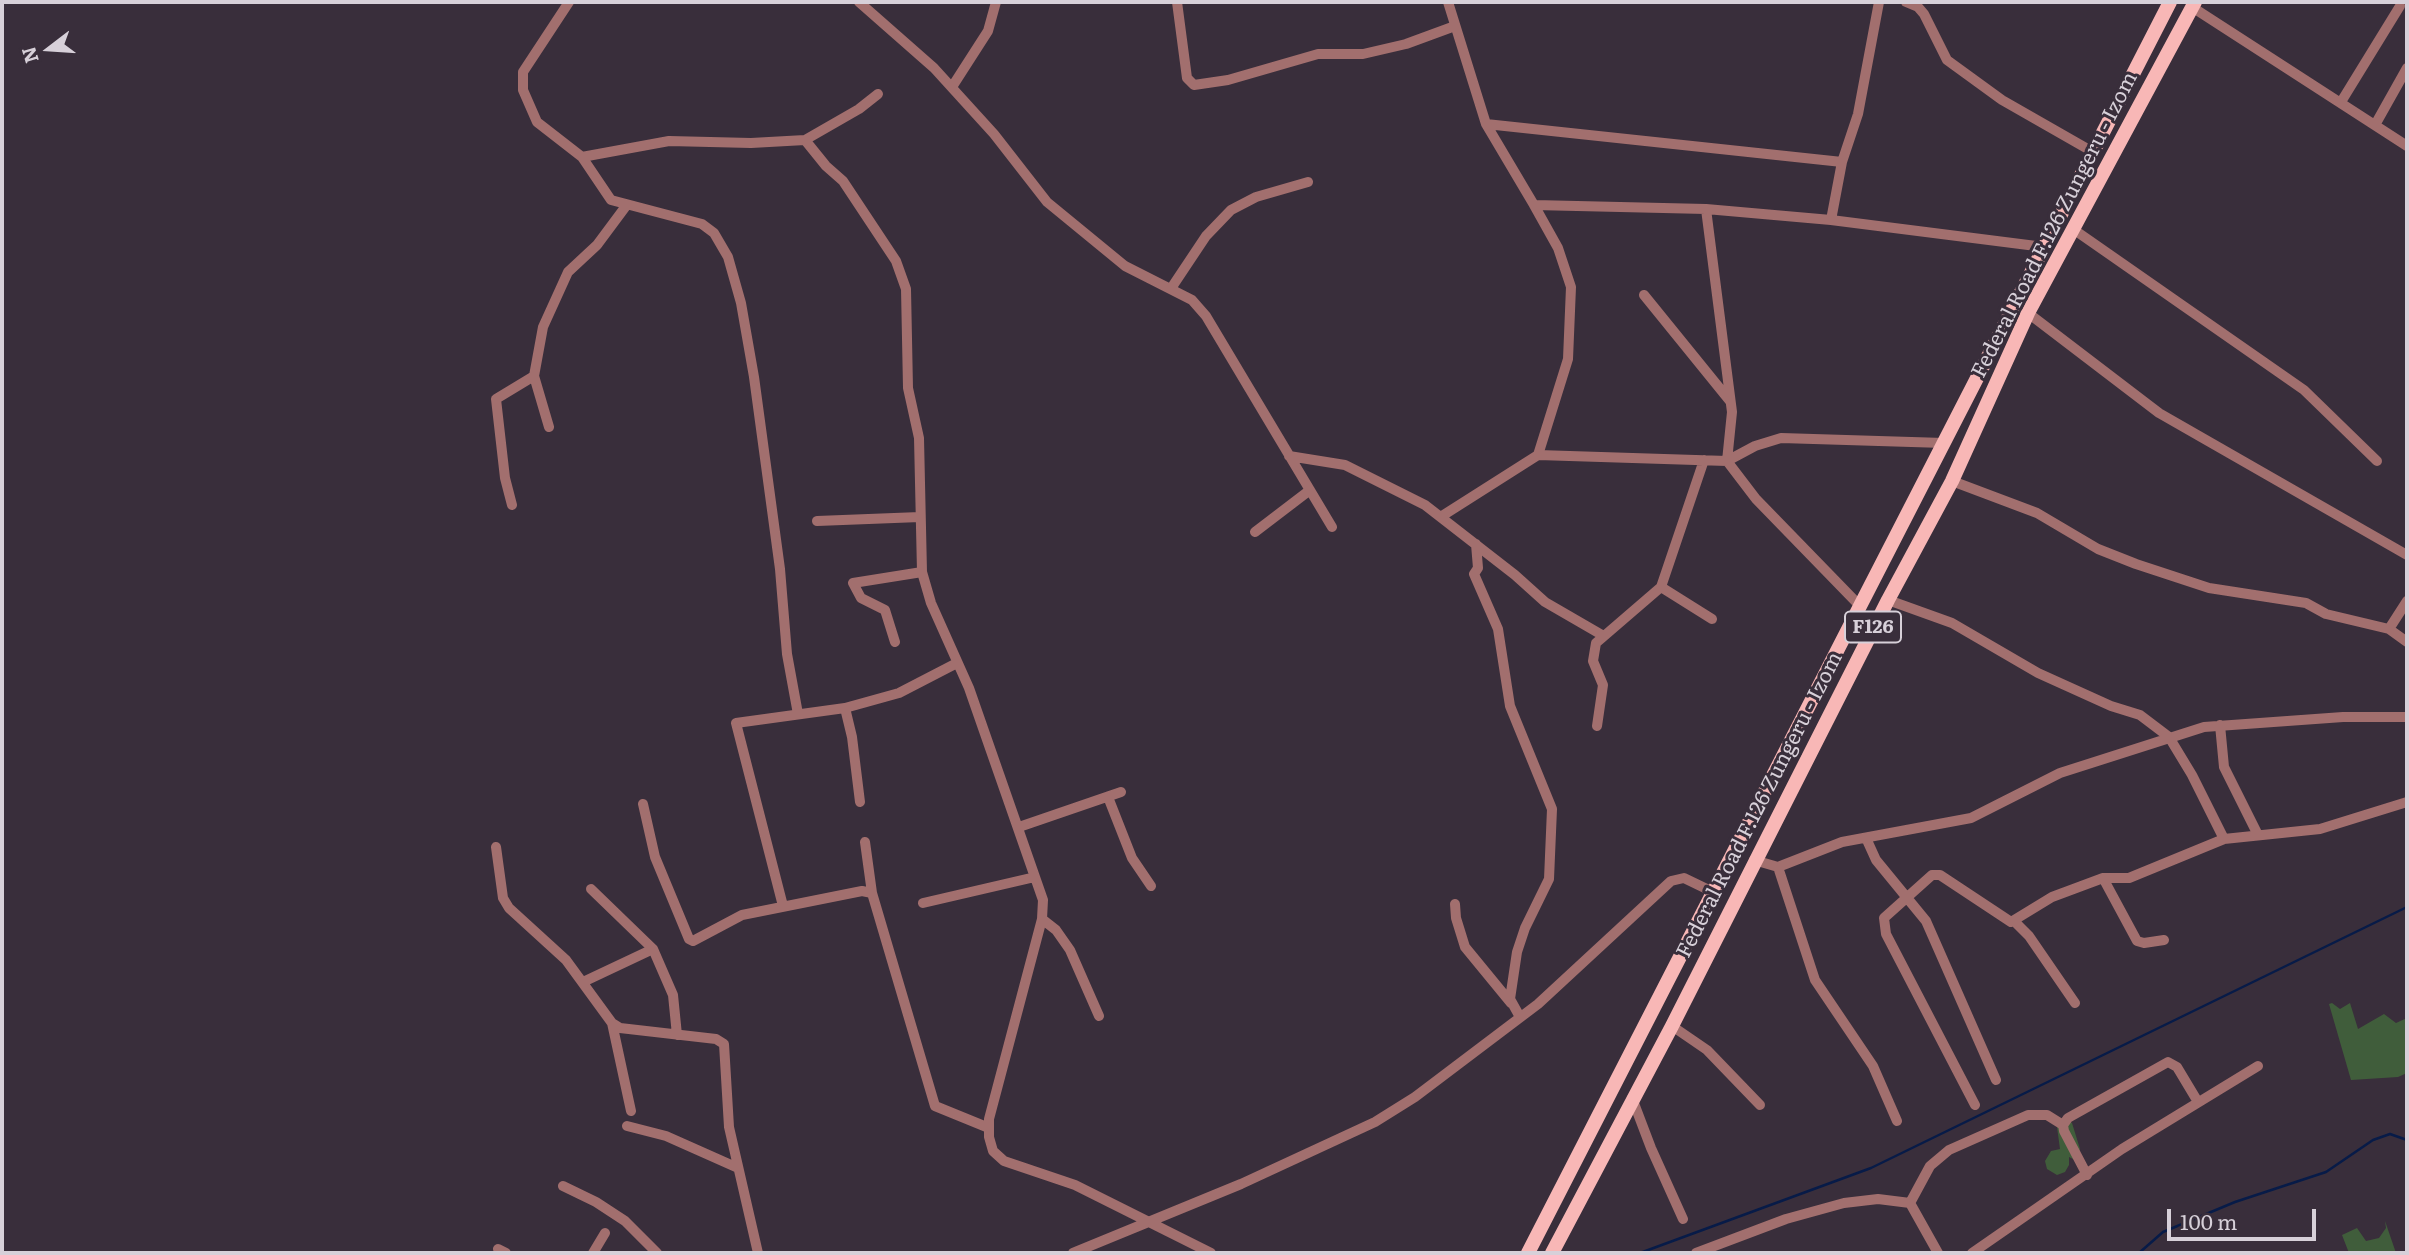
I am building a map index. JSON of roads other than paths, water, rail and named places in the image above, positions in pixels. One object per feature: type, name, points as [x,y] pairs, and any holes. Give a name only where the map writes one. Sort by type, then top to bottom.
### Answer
[{"type":"main road","name":"Federal Road F.126 Zungeru - Izom","points":[[1528,1253],[2170,2]]},
{"type":"main road","name":"Federal Road F.126 Zungeru - Izom","points":[[1552,1253],[1645,1072],[1672,1026],[1754,860],[1952,481],[2028,313],[2194,4]]},
{"type":"main road","points":[[1625,1061],[1645,1072]]},
{"type":"street","points":[[569,2],[523,72],[522,80],[537,122],[582,157],[604,194],[626,206],[702,224],[714,233],[728,257],[741,303],[754,377],[780,569],[787,654],[798,714]]},
{"type":"street","points":[[859,2],[952,87],[1047,202],[1125,265],[1172,287],[1192,300],[1206,316],[1332,527]]},
{"type":"street","points":[[952,87],[988,31],[996,2]]},
{"type":"street","points":[[1177,2],[1187,78],[1194,85],[1228,80],[1318,54],[1363,54],[1405,44],[1455,26]]},
{"type":"street","points":[[1448,2],[1486,124],[1558,248],[1571,287],[1570,352],[1538,455]]},
{"type":"street","points":[[1831,219],[1842,162],[1858,114],[1879,2]]},
{"type":"street","points":[[1906,2],[1918,7],[1924,14],[1947,60],[2002,100],[2093,152]]},
{"type":"street","points":[[2194,4],[2407,146]]},
{"type":"street","points":[[2341,102],[2400,4]]},
{"type":"street","points":[[2375,125],[2407,68]]},
{"type":"street","points":[[582,157],[669,141],[751,143],[805,139],[859,109],[878,94]]},
{"type":"street","points":[[1486,124],[1842,162]]},
{"type":"street","points":[[805,139],[826,166],[843,181],[896,261],[906,289],[908,388],[919,438],[922,572],[930,603],[969,688],[1043,900],[1042,919],[989,1128],[993,1151],[1004,1161],[1075,1185],[1211,1253]]},
{"type":"street","points":[[1172,287],[1206,236],[1231,210],[1256,197],[1308,182]]},
{"type":"street","points":[[1534,205],[1706,209],[1831,219],[2044,247]]},
{"type":"street","points":[[548,427],[534,376],[541,332],[564,279],[597,246],[626,206]]},
{"type":"street","points":[[1706,209],[1730,401],[1727,461],[1755,499],[1859,605]]},
{"type":"street","points":[[2073,229],[2304,390],[2378,461]]},
{"type":"street","points":[[1644,295],[1730,401]]},
{"type":"street","points":[[2028,313],[2066,339],[2159,413],[2407,555]]},
{"type":"street","points":[[512,505],[505,478],[496,399],[534,376]]},
{"type":"street","points":[[1442,516],[1538,455],[1727,461],[1755,446],[1781,438],[1944,443]]},
{"type":"street","points":[[1289,456],[1345,465],[1372,476],[1442,516],[1545,602],[1602,635]]},
{"type":"street","points":[[1597,726],[1603,685],[1593,661],[1596,643],[1602,635],[1661,587],[1704,460]]},
{"type":"street","points":[[1952,481],[2037,513],[2098,549],[2169,575],[2243,596],[2306,603],[2329,615],[2389,629],[2407,642]]},
{"type":"street","points":[[1255,532],[1310,490]]},
{"type":"street","points":[[817,522],[920,517]]},
{"type":"street","points":[[1476,544],[1478,568],[1474,574],[1498,629],[1510,706],[1552,809],[1550,875],[1521,938],[1511,1003]]},
{"type":"street","points":[[895,642],[886,613],[861,598],[853,583],[922,572]]},
{"type":"street","points":[[1661,587],[1712,619]]},
{"type":"street","points":[[1888,600],[1951,623],[2038,673],[2111,706],[2140,715],[2169,737],[2192,775],[2224,839]]},
{"type":"street","points":[[2389,629],[2407,601]]},
{"type":"street","points":[[783,906],[736,723],[845,708],[899,693],[957,663]]},
{"type":"street","points":[[845,708],[852,737],[860,802]]},
{"type":"street","points":[[1754,860],[1778,867],[1830,846],[1971,818],[2060,772],[2169,737],[2220,725],[2407,717]]},
{"type":"street","points":[[2220,725],[2224,767],[2258,835]]},
{"type":"street","points":[[1019,827],[1122,792]]},
{"type":"street","points":[[1108,797],[1132,858],[1151,886]]},
{"type":"street","points":[[2011,922],[2052,897],[2103,878],[2129,878],[2224,839],[2320,829],[2407,802]]},
{"type":"street","points":[[643,804],[655,857],[689,939],[693,941],[742,915],[862,891],[872,893]]},
{"type":"street","points":[[1866,838],[1876,860],[1926,921],[1996,1080]]},
{"type":"street","points":[[865,842],[872,893],[935,1106],[989,1128]]},
{"type":"street","points":[[496,847],[503,898],[566,960],[612,1023],[620,1028],[716,1039],[724,1044],[729,1127],[758,1253]]},
{"type":"street","points":[[1778,867],[1815,980],[1873,1066],[1897,1121]]},
{"type":"street","points":[[1975,1105],[1884,929],[1884,918],[1933,876],[1940,875],[2011,922],[2014,921],[2029,936],[2075,1003]]},
{"type":"street","points":[[923,903],[1035,877]]},
{"type":"street","points":[[1073,1253],[1241,1184],[1375,1122],[1415,1097],[1520,1017],[1671,881],[1684,878],[1713,892]]},
{"type":"street","points":[[2103,878],[2137,941],[2164,940]]},
{"type":"street","points":[[591,889],[653,949],[673,995],[677,1035]]},
{"type":"street","points":[[1455,904],[1456,918],[1465,947],[1520,1017]]},
{"type":"street","points":[[1042,919],[1056,930],[1070,950],[1099,1016]]},
{"type":"street","points":[[583,982],[653,949]]},
{"type":"street","points":[[612,1023],[631,1111]]},
{"type":"street","points":[[1672,1026],[1707,1050],[1760,1105]]},
{"type":"street","points":[[2063,1125],[2068,1118],[2168,1062],[2177,1067],[2198,1102]]},
{"type":"street","points":[[1972,1253],[2122,1149],[2258,1066]]},
{"type":"street","points":[[1632,1098],[1684,1219]]},
{"type":"street","points":[[1910,1203],[1930,1167],[1949,1150],[2028,1115],[2047,1115],[2063,1125],[2087,1175]]},
{"type":"street","points":[[627,1126],[666,1136],[738,1168]]},
{"type":"street","points":[[563,1186],[597,1202],[625,1222],[657,1253]]},
{"type":"street","points":[[1696,1253],[1786,1219],[1844,1203],[1878,1199],[1910,1203]]},
{"type":"street","points":[[1910,1203],[1937,1253]]},
{"type":"street","points":[[593,1253],[605,1233]]},
{"type":"waterway","points":[[1640,1253],[1871,1168],[2407,907]]},
{"type":"waterway","points":[[2139,1253],[2163,1232],[2235,1202],[2326,1172],[2373,1140],[2390,1134],[2407,1140]]}]
